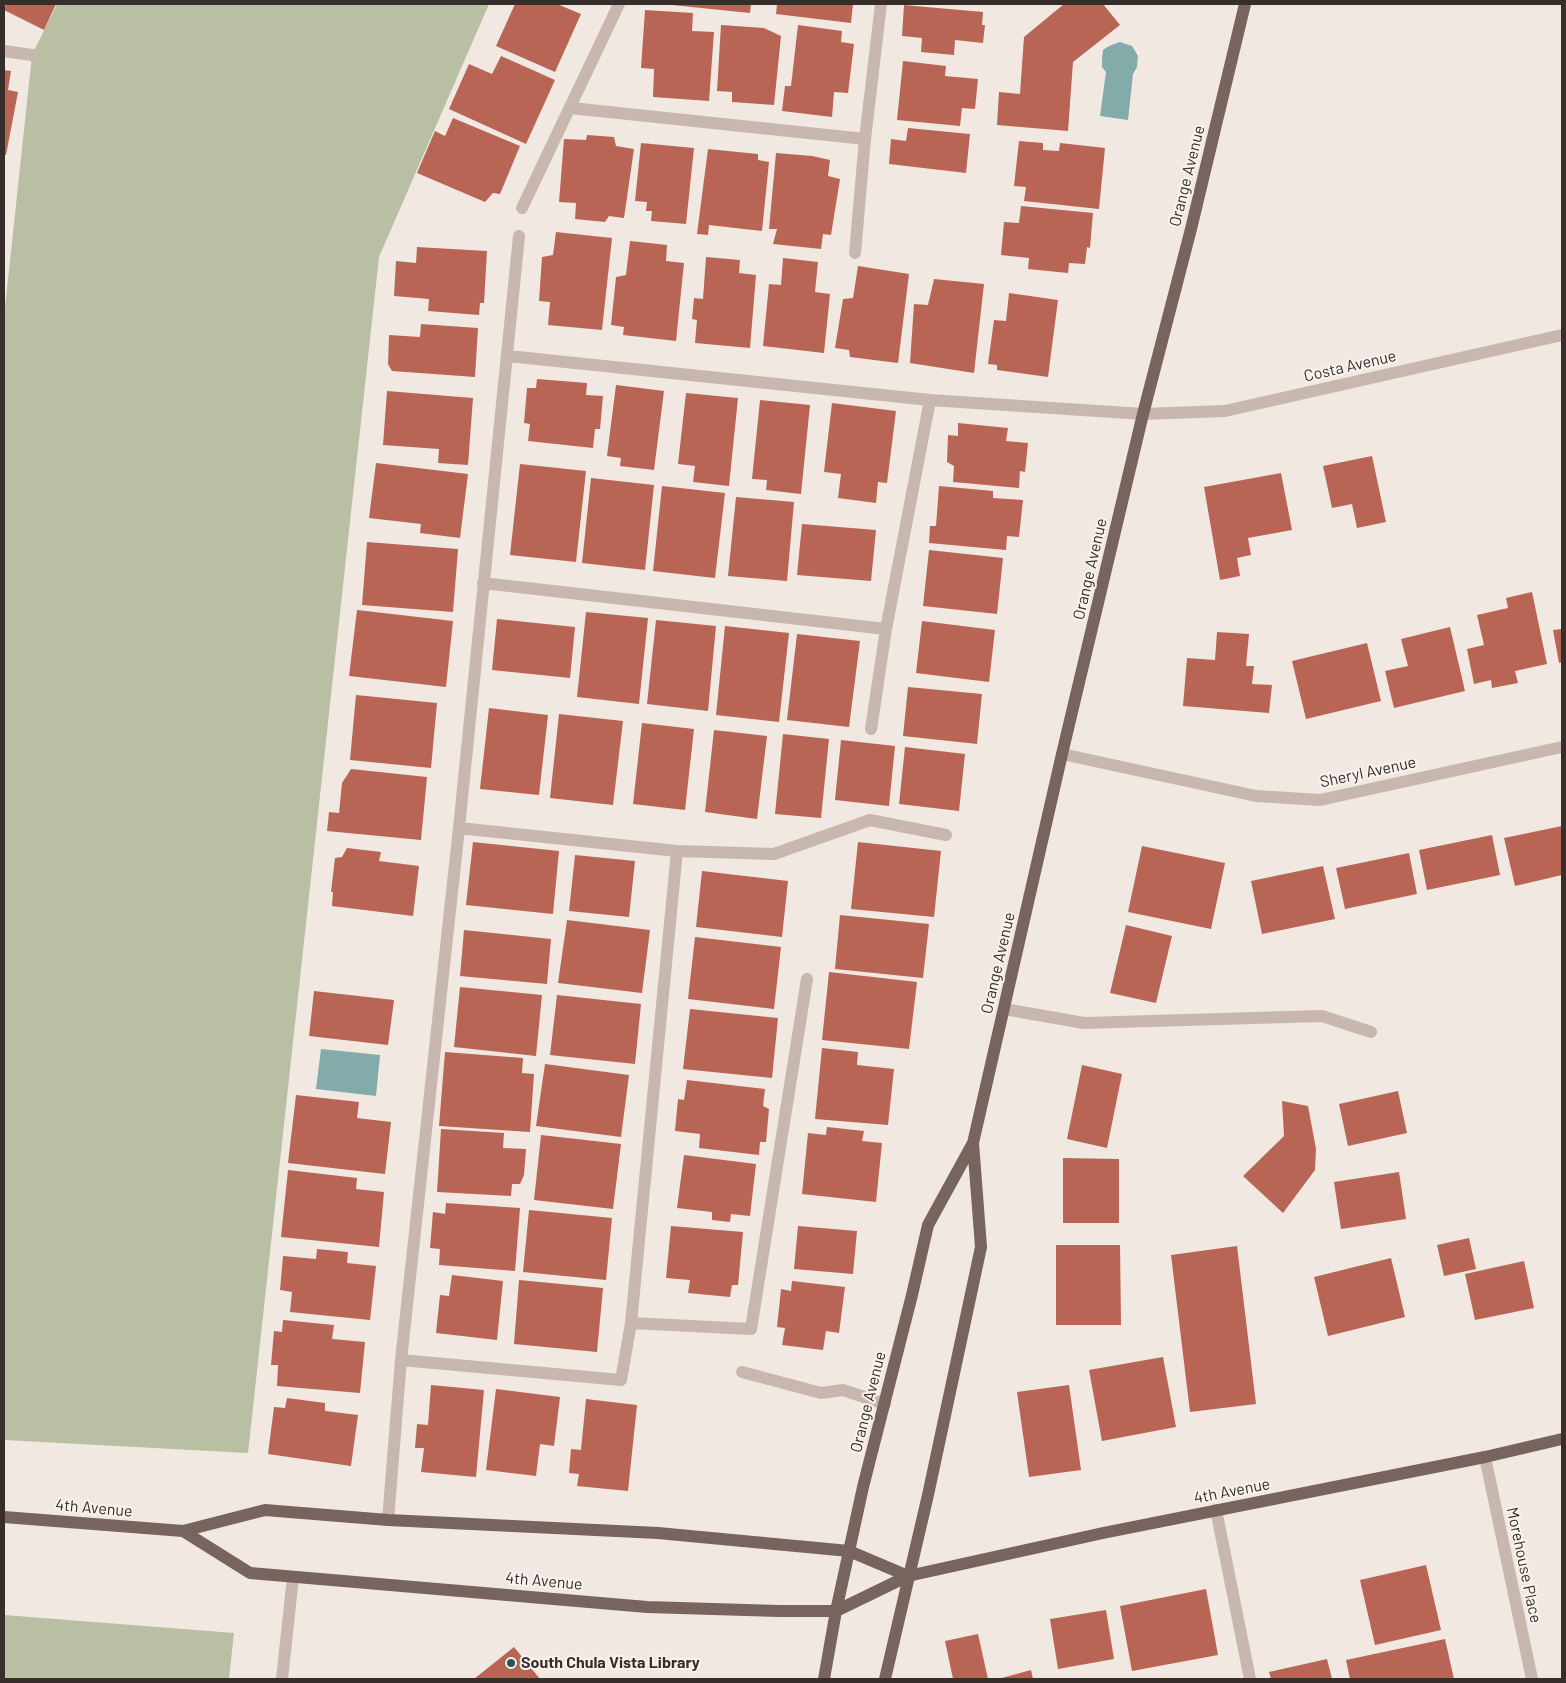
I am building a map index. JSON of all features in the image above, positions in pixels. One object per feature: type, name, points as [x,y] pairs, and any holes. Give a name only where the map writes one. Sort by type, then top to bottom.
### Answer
[{"type":"main road","name":"Orange Avenue","points":[[824,1679],[836,1611],[863,1487],[928,1225],[973,1143],[1062,754],[1143,414],[1191,229],[1245,4]]},
{"type":"main road","name":"Orange Avenue","points":[[885,1679],[928,1495],[981,1247],[973,1143]]},
{"type":"main road","name":"4th Avenue","points":[[183,1531],[250,1573],[647,1607],[836,1611],[908,1576],[1103,1533],[1562,1440]]},
{"type":"main road","name":"4th Avenue","points":[[4,1517],[183,1531],[266,1510],[388,1520],[658,1534],[849,1551],[908,1576]]},
{"type":"street","points":[[522,208],[571,108],[618,4]]},
{"type":"street","points":[[855,253],[865,139],[881,4]]},
{"type":"street","points":[[4,51],[32,55]]},
{"type":"street","points":[[571,108],[865,139]]},
{"type":"street","points":[[388,1520],[401,1360],[459,828],[520,236]]},
{"type":"street","name":"Costa Avenue","points":[[508,356],[930,400],[1143,414],[1226,411],[1562,335]]},
{"type":"street","points":[[871,729],[886,629],[930,400]]},
{"type":"street","points":[[483,583],[886,629]]},
{"type":"street","name":"Sheryl Avenue","points":[[1062,754],[1256,796],[1320,800],[1562,747]]},
{"type":"street","points":[[459,828],[676,851],[774,854],[870,820],[946,835]]},
{"type":"street","points":[[401,1360],[621,1380],[631,1323],[676,851]]},
{"type":"street","points":[[631,1323],[750,1329],[807,979]]},
{"type":"street","points":[[1004,1009],[1084,1023],[1322,1016],[1372,1032]]},
{"type":"street","points":[[742,1372],[821,1393],[843,1390],[885,1404]]},
{"type":"street","name":"Morehouse Place","points":[[1484,1457],[1532,1679]]},
{"type":"street","points":[[1216,1510],[1250,1679]]},
{"type":"street","points":[[282,1679],[293,1577]]},
{"type":"green space","points":[[57,4],[489,4],[379,257],[248,1453],[4,1440],[4,317],[32,55]]},
{"type":"green space","points":[[4,1615],[234,1633],[229,1679],[4,1679]]},
{"type":"water","points":[[1120,42],[1132,46],[1138,56],[1137,67],[1133,74],[1128,120],[1100,116],[1106,72],[1102,67],[1103,50]]},
{"type":"water","points":[[321,1049],[380,1055],[376,1096],[316,1089]]},
{"type":"building","points":[[6,4],[56,4],[44,30],[4,10]]},
{"type":"building","points":[[515,4],[557,4],[581,14],[555,72],[496,46]]},
{"type":"building","points":[[672,4],[751,4],[750,13]]},
{"type":"building","points":[[777,4],[853,4],[851,23],[776,14]]},
{"type":"building","points":[[1064,4],[1103,4],[1120,25],[1073,62],[1068,131],[997,125],[999,92],[1020,94],[1024,37]]},
{"type":"building","points":[[904,5],[983,12],[982,25],[985,25],[983,43],[955,40],[954,55],[921,52],[922,38],[902,36]]},
{"type":"building","points":[[645,10],[693,13],[692,31],[714,32],[709,101],[653,97],[654,69],[641,68]]},
{"type":"building","points":[[721,25],[764,28],[781,36],[774,105],[732,102],[732,92],[717,91]]},
{"type":"building","points":[[798,25],[842,31],[841,42],[854,44],[848,93],[834,92],[832,117],[782,111],[785,86],[791,86]]},
{"type":"building","points":[[501,56],[555,80],[526,144],[449,109],[469,64],[492,74]]},
{"type":"building","points":[[903,61],[946,66],[945,76],[978,79],[975,109],[962,108],[960,126],[897,120]]},
{"type":"building","points":[[4,70],[11,71],[8,90],[18,92],[6,155],[4,155]]},
{"type":"building","points":[[453,118],[520,146],[500,194],[493,193],[485,202],[417,173],[435,131],[445,136]]},
{"type":"building","points":[[908,128],[970,134],[966,173],[889,164],[891,139],[906,141]]},
{"type":"building","points":[[587,135],[614,137],[616,146],[634,149],[624,218],[609,216],[605,222],[575,219],[576,203],[559,202],[564,139],[586,140]]},
{"type":"building","points":[[1019,141],[1043,143],[1043,150],[1059,151],[1060,143],[1105,148],[1099,209],[1024,201],[1026,187],[1014,186]]},
{"type":"building","points":[[641,143],[694,148],[686,224],[651,221],[652,211],[646,211],[647,202],[635,201]]},
{"type":"building","points":[[708,149],[758,154],[758,160],[769,162],[762,231],[709,225],[708,235],[697,234]]},
{"type":"building","points":[[776,153],[812,156],[830,160],[828,176],[840,179],[831,235],[823,234],[821,249],[773,244],[777,229],[769,229]]},
{"type":"building","points":[[1021,206],[1093,213],[1090,248],[1087,247],[1085,264],[1069,263],[1068,273],[1028,269],[1029,258],[1001,255],[1004,222],[1019,223]]},
{"type":"building","points":[[556,232],[612,238],[602,330],[548,325],[550,302],[539,301],[542,257],[553,255]]},
{"type":"building","points":[[630,241],[667,245],[666,261],[684,263],[676,341],[623,335],[624,327],[611,325],[616,277],[626,275]]},
{"type":"building","points":[[417,247],[487,251],[484,303],[480,303],[479,315],[428,311],[429,299],[394,296],[396,261],[416,263]]},
{"type":"building","points":[[706,257],[740,260],[739,273],[756,275],[750,348],[695,343],[697,320],[692,319],[694,298],[703,299]]},
{"type":"building","points":[[783,258],[818,262],[815,292],[830,294],[824,353],[763,346],[769,284],[781,285]]},
{"type":"building","points":[[858,266],[909,274],[898,363],[850,357],[849,350],[835,348],[843,299],[853,298]]},
{"type":"building","points":[[934,279],[984,284],[974,373],[910,363],[914,304],[928,305]]},
{"type":"building","points":[[1009,293],[1058,300],[1048,377],[997,370],[997,365],[988,364],[994,320],[1006,321]]},
{"type":"building","points":[[421,324],[478,328],[475,377],[392,371],[388,364],[389,335],[420,337]]},
{"type":"building","points":[[537,379],[587,383],[586,395],[603,396],[600,429],[595,429],[593,448],[528,441],[530,424],[524,423],[527,388],[536,388]]},
{"type":"building","points":[[616,385],[664,391],[654,470],[620,466],[621,458],[607,456]]},
{"type":"building","points":[[387,391],[473,398],[468,465],[438,463],[439,449],[383,445]]},
{"type":"building","points":[[686,393],[738,398],[729,486],[693,482],[695,466],[678,464]]},
{"type":"building","points":[[760,400],[810,405],[801,494],[766,490],[767,480],[752,479]]},
{"type":"building","points":[[832,403],[896,411],[887,483],[878,482],[876,503],[838,498],[841,474],[824,472]]},
{"type":"building","points":[[958,423],[1008,428],[1006,441],[1028,443],[1025,472],[1020,471],[1019,488],[953,482],[954,466],[947,462],[948,435],[958,436]]},
{"type":"building","points":[[1372,456],[1386,522],[1357,528],[1352,504],[1332,508],[1323,466]]},
{"type":"building","points":[[376,463],[468,474],[460,538],[420,533],[421,524],[369,518]]},
{"type":"building","points":[[520,464],[586,471],[576,562],[510,555]]},
{"type":"building","points":[[1281,473],[1292,530],[1248,538],[1251,555],[1237,558],[1240,576],[1220,580],[1204,487]]},
{"type":"building","points":[[591,478],[654,485],[645,570],[582,563]]},
{"type":"building","points":[[662,486],[725,493],[715,578],[653,571]]},
{"type":"building","points":[[939,486],[993,491],[993,498],[1023,500],[1019,537],[1007,536],[1006,550],[929,543],[930,526],[936,526]]},
{"type":"building","points":[[736,497],[794,502],[787,581],[728,576]]},
{"type":"building","points":[[802,524],[876,530],[871,581],[797,575]]},
{"type":"building","points":[[367,542],[458,549],[453,612],[362,605]]},
{"type":"building","points":[[929,550],[1003,558],[997,614],[923,606]]},
{"type":"building","points":[[1532,592],[1547,664],[1515,671],[1518,683],[1492,688],[1491,680],[1474,684],[1467,649],[1484,645],[1477,615],[1508,608],[1506,598]]},
{"type":"building","points":[[357,610],[453,621],[446,687],[349,676]]},
{"type":"building","points":[[586,612],[648,618],[639,704],[577,697]]},
{"type":"building","points":[[497,619],[575,627],[570,678],[492,670]]},
{"type":"building","points":[[656,620],[716,626],[708,711],[647,704]]},
{"type":"building","points":[[922,621],[995,630],[989,682],[916,673]]},
{"type":"building","points":[[725,626],[789,633],[779,722],[716,715]]},
{"type":"building","points":[[1450,627],[1465,691],[1394,708],[1385,671],[1408,666],[1401,639]]},
{"type":"building","points":[[1562,629],[1562,662],[1559,663],[1553,630]]},
{"type":"building","points":[[1217,632],[1249,634],[1246,666],[1254,666],[1252,684],[1272,685],[1269,713],[1183,706],[1187,658],[1215,660]]},
{"type":"building","points":[[797,634],[860,641],[849,727],[787,720]]},
{"type":"building","points":[[1367,643],[1381,701],[1306,719],[1292,661]]},
{"type":"building","points":[[908,687],[982,694],[977,744],[903,736]]},
{"type":"building","points":[[356,695],[437,703],[431,768],[350,760]]},
{"type":"building","points":[[489,708],[548,715],[539,795],[480,789]]},
{"type":"building","points":[[559,714],[623,721],[613,805],[550,798]]},
{"type":"building","points":[[642,723],[694,729],[685,810],[633,804]]},
{"type":"building","points":[[714,730],[767,736],[757,819],[705,812]]},
{"type":"building","points":[[783,734],[829,739],[821,818],[775,814]]},
{"type":"building","points":[[841,740],[895,746],[889,806],[835,800]]},
{"type":"building","points":[[905,747],[965,754],[959,811],[899,804]]},
{"type":"building","points":[[351,769],[427,777],[421,840],[327,831],[329,812],[339,813],[342,783]]},
{"type":"building","points":[[1562,826],[1562,875],[1515,886],[1504,838]]},
{"type":"building","points":[[1492,835],[1500,875],[1427,890],[1419,850]]},
{"type":"building","points":[[473,842],[559,851],[553,914],[466,905]]},
{"type":"building","points":[[858,842],[941,851],[934,917],[851,909]]},
{"type":"building","points":[[1142,846],[1225,863],[1211,929],[1128,912]]},
{"type":"building","points":[[347,848],[381,852],[379,861],[419,866],[413,916],[332,906],[333,892],[331,892],[335,858],[342,857]]},
{"type":"building","points":[[1409,853],[1417,894],[1345,909],[1336,868]]},
{"type":"building","points":[[575,855],[635,861],[629,917],[569,911]]},
{"type":"building","points":[[1323,866],[1335,919],[1262,934],[1251,881]]},
{"type":"building","points":[[702,871],[788,881],[782,937],[696,927]]},
{"type":"building","points":[[840,915],[929,924],[923,978],[835,969]]},
{"type":"building","points":[[567,920],[650,930],[642,993],[558,983]]},
{"type":"building","points":[[1126,925],[1172,936],[1156,1003],[1110,993]]},
{"type":"building","points":[[464,930],[551,939],[547,984],[460,976]]},
{"type":"building","points":[[695,937],[781,947],[774,1009],[688,999]]},
{"type":"building","points":[[829,972],[917,982],[909,1049],[822,1040]]},
{"type":"building","points":[[460,987],[542,995],[536,1056],[454,1047]]},
{"type":"building","points":[[314,991],[394,1000],[388,1045],[309,1036]]},
{"type":"building","points":[[557,995],[641,1004],[635,1064],[550,1055]]},
{"type":"building","points":[[690,1009],[778,1018],[772,1078],[683,1069]]},
{"type":"building","points":[[822,1048],[858,1052],[857,1065],[894,1069],[888,1125],[815,1119]]},
{"type":"building","points":[[445,1052],[523,1058],[522,1073],[534,1074],[530,1132],[439,1126]]},
{"type":"building","points":[[545,1064],[629,1075],[621,1137],[536,1126]]},
{"type":"building","points":[[1082,1065],[1122,1074],[1107,1148],[1067,1139]]},
{"type":"building","points":[[687,1080],[765,1089],[763,1106],[769,1109],[766,1142],[760,1142],[759,1155],[699,1148],[700,1134],[675,1131],[678,1099],[684,1100]]},
{"type":"building","points":[[1398,1091],[1407,1133],[1348,1146],[1339,1104]]},
{"type":"building","points":[[296,1095],[359,1102],[357,1118],[391,1122],[385,1174],[288,1163]]},
{"type":"building","points":[[1282,1101],[1308,1106],[1316,1149],[1315,1170],[1283,1213],[1243,1176],[1284,1136]]},
{"type":"building","points":[[827,1127],[864,1131],[862,1141],[882,1143],[876,1202],[802,1194],[808,1133],[826,1135]]},
{"type":"building","points":[[441,1129],[504,1133],[503,1148],[526,1149],[524,1175],[520,1184],[512,1184],[511,1196],[437,1192]]},
{"type":"building","points":[[541,1135],[621,1144],[613,1209],[534,1200]]},
{"type":"building","points":[[684,1155],[756,1164],[750,1216],[731,1214],[730,1222],[712,1220],[712,1212],[677,1208]]},
{"type":"building","points":[[1063,1158],[1119,1159],[1119,1223],[1063,1223]]},
{"type":"building","points":[[288,1170],[357,1178],[356,1189],[384,1192],[379,1247],[281,1237]]},
{"type":"building","points":[[1399,1172],[1406,1219],[1341,1229],[1334,1182]]},
{"type":"building","points":[[446,1203],[520,1208],[515,1271],[439,1265],[440,1249],[430,1248],[433,1212],[445,1214]]},
{"type":"building","points":[[529,1210],[612,1218],[606,1280],[523,1272]]},
{"type":"building","points":[[671,1226],[743,1232],[738,1285],[732,1285],[730,1297],[688,1293],[690,1280],[666,1278]]},
{"type":"building","points":[[798,1226],[857,1231],[853,1274],[794,1269]]},
{"type":"building","points":[[1469,1238],[1476,1269],[1444,1276],[1437,1245]]},
{"type":"building","points":[[1056,1245],[1120,1245],[1121,1325],[1056,1325]]},
{"type":"building","points":[[1237,1246],[1256,1404],[1190,1412],[1171,1255]]},
{"type":"building","points":[[317,1249],[348,1252],[347,1263],[376,1266],[370,1320],[290,1312],[292,1292],[280,1290],[283,1256],[316,1259]]},
{"type":"building","points":[[1391,1258],[1405,1317],[1328,1336],[1314,1277]]},
{"type":"building","points":[[1524,1261],[1534,1308],[1475,1320],[1465,1274]]},
{"type":"building","points":[[452,1275],[503,1281],[497,1340],[436,1333],[440,1295],[449,1296]]},
{"type":"building","points":[[519,1280],[603,1288],[597,1352],[514,1344]]},
{"type":"building","points":[[792,1281],[845,1287],[839,1333],[826,1331],[823,1350],[782,1345],[785,1328],[777,1327],[781,1289],[791,1291]]},
{"type":"building","points":[[283,1320],[334,1325],[332,1339],[365,1342],[360,1393],[277,1386],[278,1365],[271,1365],[274,1331],[282,1332]]},
{"type":"building","points":[[1163,1357],[1176,1427],[1102,1441],[1089,1370]]},
{"type":"building","points":[[431,1385],[484,1390],[476,1477],[421,1472],[424,1448],[415,1448],[417,1424],[428,1425]]},
{"type":"building","points":[[1069,1385],[1081,1470],[1029,1477],[1017,1392]]},
{"type":"building","points":[[496,1389],[560,1397],[554,1446],[540,1444],[536,1476],[486,1470]]},
{"type":"building","points":[[287,1398],[325,1403],[325,1411],[358,1415],[351,1466],[268,1454],[274,1407],[285,1408]]},
{"type":"building","points":[[586,1399],[637,1405],[628,1491],[577,1486],[579,1474],[569,1473],[571,1449],[581,1450]]},
{"type":"building","points":[[1426,1565],[1441,1630],[1375,1645],[1360,1580]]},
{"type":"building","points":[[1206,1589],[1218,1655],[1132,1671],[1120,1606]]},
{"type":"building","points":[[1106,1610],[1114,1659],[1058,1669],[1050,1619]]},
{"type":"building","points":[[978,1634],[988,1679],[953,1679],[945,1641]]},
{"type":"building","points":[[1445,1639],[1454,1679],[1350,1679],[1346,1660]]},
{"type":"building","name":"South Chula Vista Library","points":[[514,1647],[540,1679],[474,1679]]},
{"type":"building","points":[[1327,1659],[1332,1679],[1271,1679],[1269,1672]]},
{"type":"building","points":[[1031,1670],[1033,1679],[998,1679]]},
{"type":"place","name":"South Chula Vista Library","points":[[511,1663]]}]
